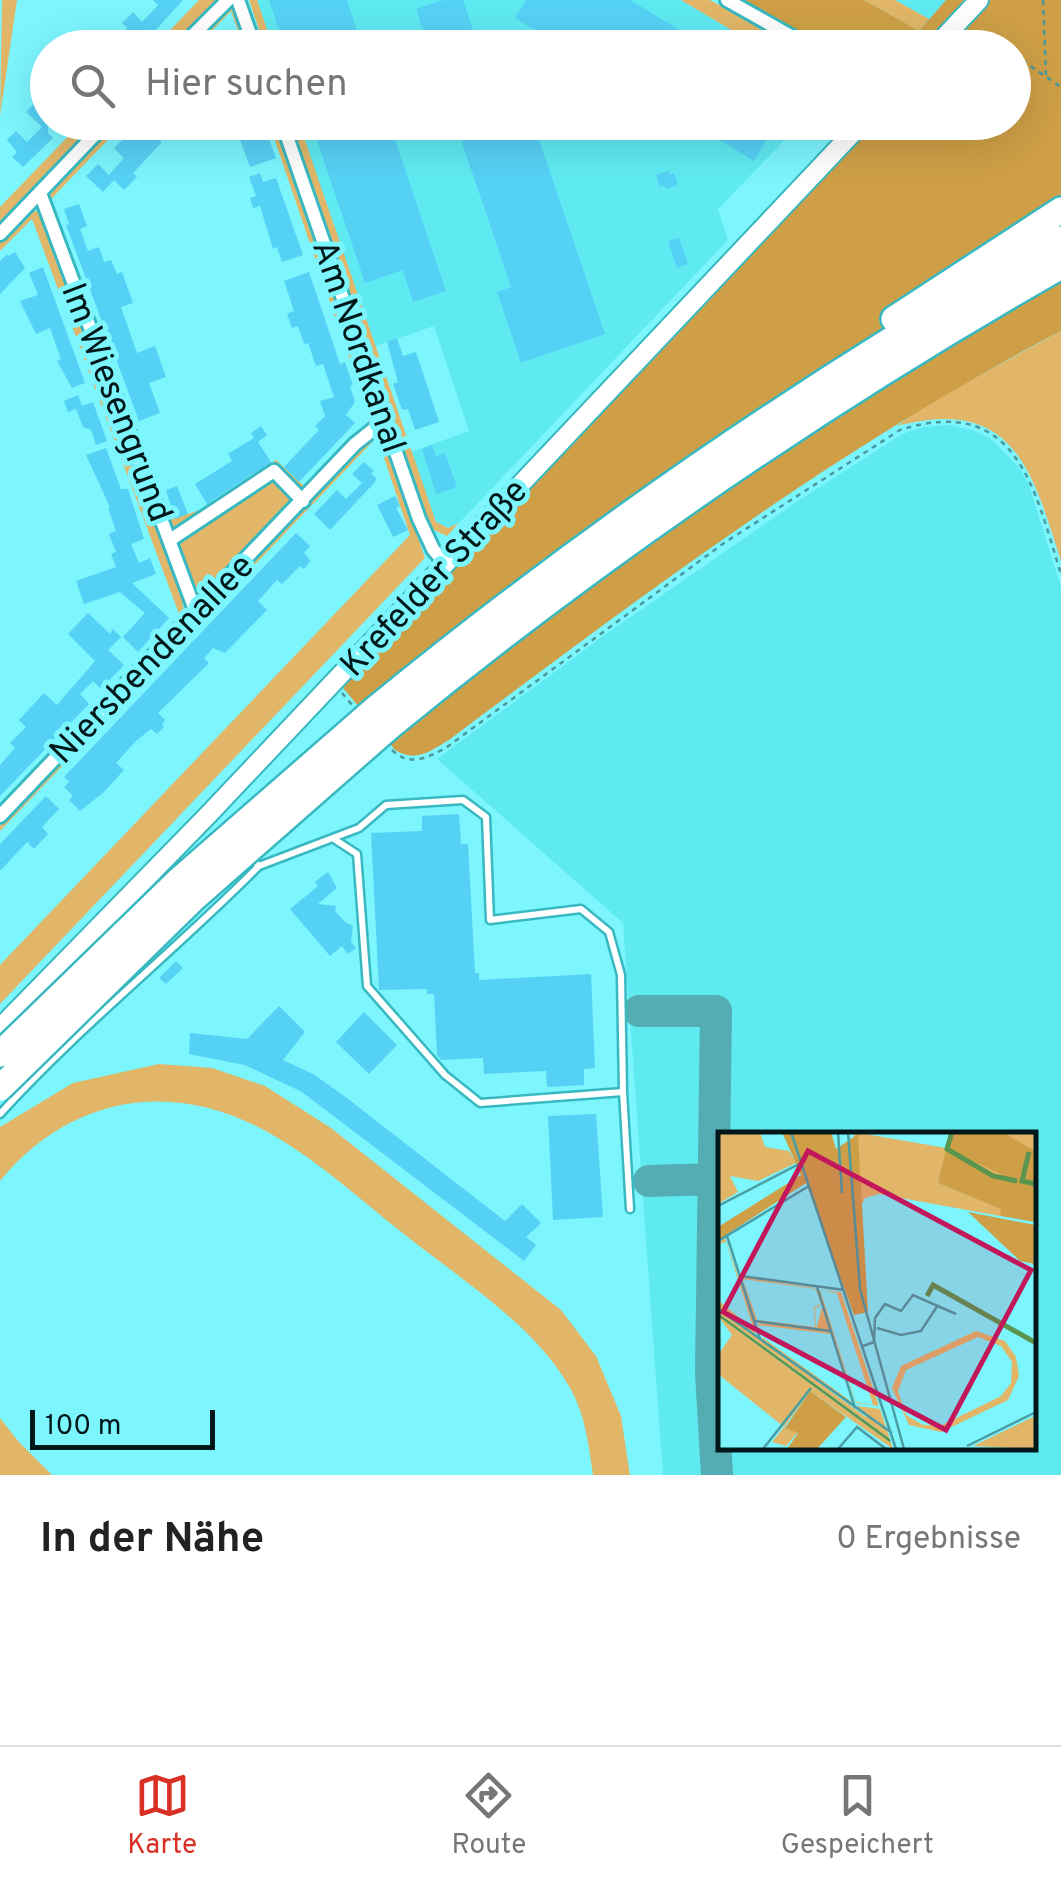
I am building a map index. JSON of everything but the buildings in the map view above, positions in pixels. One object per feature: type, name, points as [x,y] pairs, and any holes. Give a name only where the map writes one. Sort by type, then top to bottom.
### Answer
[{"type":"highway","points":[[785,407],[852,349],[964,270],[1061,210]]},
{"type":"highway","points":[[0,1054],[178,881],[376,722],[587,544],[785,407],[1061,239]]},
{"type":"highway","points":[[0,1088],[376,722],[687,501],[852,391],[1032,282],[1061,269]]},
{"type":"street","points":[[198,30],[228,0]]},
{"type":"street","points":[[238,0],[249,30]]},
{"type":"street","points":[[727,0],[780,30]]},
{"type":"street","points":[[958,30],[979,0]]},
{"type":"street","points":[[0,234],[90,140]]},
{"type":"street","name":"Am Nordkanal","points":[[288,140],[424,530],[446,566]]},
{"type":"street","name":"Krefelder Straße","points":[[0,1028],[446,566],[846,140]]},
{"type":"street","name":"Im Wiesengrund","points":[[40,193],[195,610]]},
{"type":"street","name":"Niersbendenallee","points":[[0,816],[356,444],[385,420]]},
{"type":"street","name":"Niersbendenallee","points":[[170,540],[274,471],[303,501]]},
{"type":"lane","points":[[0,1114],[43,1066],[212,914],[258,866],[358,828],[386,805],[463,800],[486,817],[490,920],[581,909],[609,932],[621,975],[622,1092],[630,1209]]},
{"type":"lane","points":[[208,815],[258,866]]},
{"type":"lane","points":[[334,839],[356,854],[367,986],[445,1075],[480,1103],[622,1092]]},
{"type":"lane","points":[[0,1078],[189,891],[212,914]]},
{"type":"path","points":[[1043,0],[1046,76]]},
{"type":"path","points":[[961,28],[965,30]]},
{"type":"path","points":[[1031,66],[1061,87]]},
{"type":"path","points":[[334,683],[376,722],[396,755],[408,760],[424,759],[447,747],[724,543],[884,440],[922,423],[952,422],[978,428],[1015,454],[1033,486],[1061,574]]},
{"type":"shaded area","points":[[2,0],[17,0],[0,116]]},
{"type":"shaded area","points":[[199,0],[220,0],[191,30],[170,30]]},
{"type":"shaded area","points":[[249,0],[257,0],[267,30],[259,30]]},
{"type":"shaded area","points":[[257,0],[681,0],[731,30],[267,30]]},
{"type":"shaded area","points":[[681,0],[710,0],[766,30],[731,30]]},
{"type":"shaded area","points":[[742,0],[864,0],[917,30],[797,30]]},
{"type":"shaded area","points":[[864,0],[895,0],[929,19],[917,30]]},
{"type":"shaded area","points":[[895,0],[946,0],[929,19]]},
{"type":"shaded area","points":[[946,0],[1061,0],[1061,331],[980,375],[823,471],[671,576],[449,740],[423,754],[395,750],[343,688],[854,140],[1031,140],[1031,30],[920,30]]},
{"type":"shaded area","points":[[226,7],[235,7],[244,30],[238,30],[231,11],[213,30],[204,30]]},
{"type":"shaded area","points":[[65,140],[85,140],[0,228],[0,207]]},
{"type":"shaded area","points":[[98,140],[108,140],[51,199],[170,520],[200,510],[276,460],[306,488],[370,420],[275,140],[282,140],[375,412],[371,422],[303,493],[276,467],[170,530],[48,201],[48,191]]},
{"type":"shaded area","points":[[297,140],[305,140],[436,522],[448,528],[459,523],[447,536],[427,521]]},
{"type":"shaded area","points":[[305,140],[785,140],[718,209],[728,240],[459,523],[448,528],[436,522],[411,452],[469,431],[434,326],[375,346]]},
{"type":"shaded area","points":[[39,211],[187,599],[182,601],[185,615],[181,619],[32,219],[0,251],[0,241],[28,212]]},
{"type":"shaded area","points":[[1061,331],[1061,561],[1027,471],[1012,448],[993,431],[968,421],[936,419],[897,426],[925,405]]},
{"type":"shaded area","points":[[949,425],[992,440],[1020,468],[1029,485],[1061,587],[1061,1475],[663,1475],[623,923],[437,759],[599,639],[902,434]]},
{"type":"shaded area","points":[[375,433],[383,436],[425,558],[0,1004],[0,965],[410,535],[377,437],[0,831],[0,826]]},
{"type":"shaded area","points":[[272,479],[295,501],[202,597],[193,590],[178,543]]},
{"type":"shaded area","points":[[159,1064],[212,1068],[265,1086],[331,1128],[561,1310],[596,1356],[621,1416],[630,1475],[593,1475],[586,1430],[570,1388],[517,1323],[315,1163],[258,1127],[223,1112],[187,1104],[152,1102],[118,1106],[55,1132],[26,1153],[0,1181],[0,1127],[73,1083]]},
{"type":"shaded area","points":[[0,1418],[18,1441],[52,1475],[0,1475]]},
{"type":"taxiway","points":[[639,1011],[716,1011],[711,1373],[717,1475]]},
{"type":"taxiway","points":[[649,1181],[714,1179]]}]
